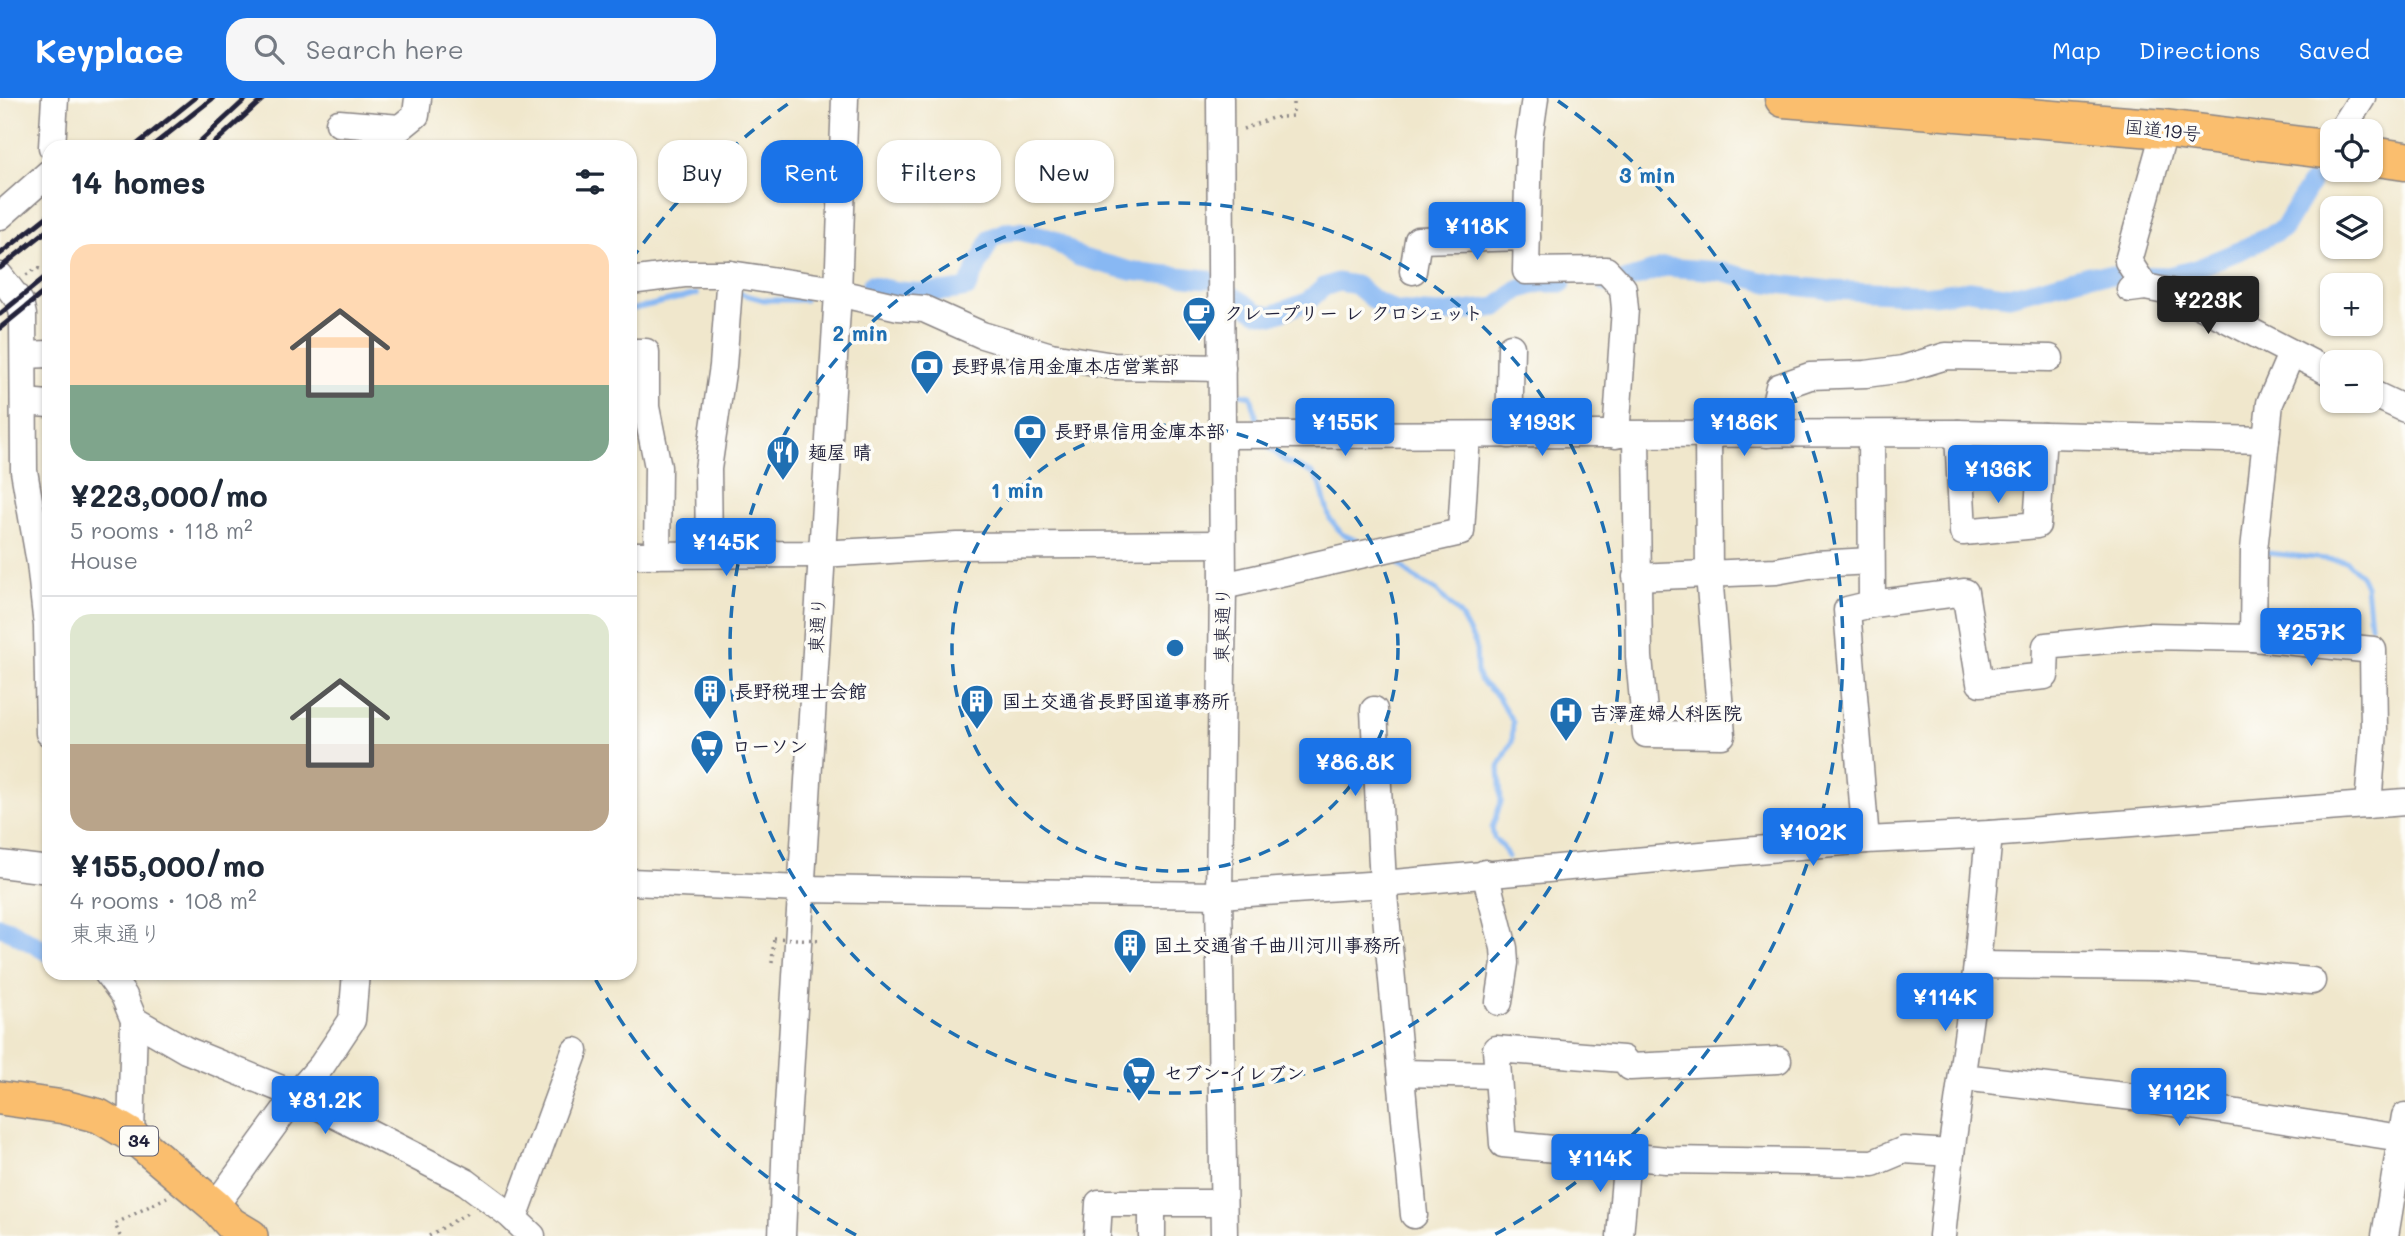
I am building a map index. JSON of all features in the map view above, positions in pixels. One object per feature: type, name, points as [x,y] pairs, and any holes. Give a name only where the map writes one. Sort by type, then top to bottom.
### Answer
[{"type":"highway","name":"国道19号","points":[[1784,98],[2056,109],[2165,129],[2320,143]]},
{"type":"highway","points":[[2383,158],[2405,161]]},
{"type":"main road","name":"34","points":[[0,1098],[64,1107],[99,1116],[131,1135],[224,1218]]},
{"type":"street","points":[[52,140],[55,98]]},
{"type":"street","points":[[339,123],[400,128],[416,115],[418,98]]},
{"type":"street","name":"東通り","points":[[782,1236],[785,1143],[838,291],[845,98]]},
{"type":"street","name":"東東通り","points":[[1220,98],[1223,586],[1219,895],[1224,1236]]},
{"type":"street","points":[[1535,98],[1529,139],[1526,271],[1606,270],[1619,284],[1625,309],[1626,435],[1646,734],[1722,735],[1709,574],[1708,434]]},
{"type":"street","points":[[2349,119],[2362,98]]},
{"type":"street","points":[[2165,129],[2128,261],[2138,282],[2176,293],[2320,368]]},
{"type":"street","points":[[0,216],[42,179]]},
{"type":"street","points":[[1413,271],[1418,240],[1527,237]]},
{"type":"street","points":[[637,281],[684,274],[730,274],[838,291],[899,307],[924,309],[982,335],[1051,356],[1113,366],[1222,368]]},
{"type":"street","points":[[709,554],[708,469],[723,366],[730,274]]},
{"type":"street","points":[[0,275],[20,302],[36,354],[36,403],[12,474],[42,555]]},
{"type":"street","points":[[1508,435],[1511,347]]},
{"type":"street","points":[[637,352],[646,352],[646,407],[658,467],[657,555]]},
{"type":"street","points":[[2253,638],[2254,550],[2270,403],[2291,354]]},
{"type":"street","points":[[1766,434],[1779,387],[1810,376],[1866,374],[1903,369],[1946,356],[2050,358]]},
{"type":"street","points":[[2383,399],[2405,409]]},
{"type":"street","points":[[1222,435],[1958,433],[2266,440]]},
{"type":"street","points":[[1958,433],[1963,532],[2037,525],[2043,435]]},
{"type":"street","points":[[1871,434],[1872,604]]},
{"type":"street","points":[[1223,586],[1461,532],[1467,435]]},
{"type":"street","points":[[637,555],[821,554],[957,545],[1222,544]]},
{"type":"street","points":[[1636,577],[1776,571],[1815,564],[1871,561]]},
{"type":"street","points":[[1866,840],[1847,610],[1872,604],[1965,592],[1980,684],[2045,676],[2046,646],[2148,636],[2253,638],[2374,650],[2374,731],[2368,805]]},
{"type":"street","points":[[1374,710],[1383,884],[1414,1215]]},
{"type":"street","points":[[637,882],[802,889],[1219,895],[1383,884],[1866,840],[1989,834],[2405,802]]},
{"type":"street","points":[[1942,1236],[1978,965],[1989,834]]},
{"type":"street","points":[[0,864],[42,869]]},
{"type":"street","points":[[1485,873],[1504,948],[1505,963],[1499,1002]]},
{"type":"street","points":[[1978,965],[2162,967],[2312,981]]},
{"type":"street","points":[[112,980],[124,996],[134,1020],[131,1135]]},
{"type":"street","points":[[224,1218],[296,1095],[322,1065],[352,1020],[356,980]]},
{"type":"street","points":[[134,1020],[186,1050],[296,1095],[466,1182],[523,1227],[575,1051]]},
{"type":"street","points":[[1779,1060],[1630,1067],[1623,1059],[1496,1049],[1503,1144],[1665,1160],[1873,1163],[1904,1150],[1951,1153]]},
{"type":"street","points":[[1401,1073],[1497,1075]]},
{"type":"street","points":[[1962,1077],[2403,1127],[2385,1236]]},
{"type":"street","points":[[1620,1236],[1627,1156]]},
{"type":"street","points":[[1097,1236],[1099,1203],[1223,1203]]},
{"type":"street","points":[[1152,1203],[1152,1236]]},
{"type":"path","points":[[1220,133],[1246,129],[1272,118],[1293,116],[1293,98]]},
{"type":"path","points":[[772,962],[774,937],[821,940]]},
{"type":"path","points":[[429,1236],[490,1200]]},
{"type":"path","points":[[120,1236],[115,1224],[224,1218]]},
{"type":"waterway","points":[[1606,283],[1619,283],[1665,267],[1720,271],[1769,283],[1831,290],[1933,295],[1970,290],[2009,296],[2089,275],[2168,276],[2193,270],[2284,228],[2310,184]]},
{"type":"waterway","points":[[871,285],[919,292],[967,288],[991,238],[1005,232],[1019,231],[1052,239],[1079,257],[1131,271],[1207,279]]},
{"type":"waterway","points":[[1233,296],[1257,312],[1272,315],[1307,302],[1324,287],[1338,282],[1356,285],[1374,300],[1395,311],[1440,314],[1497,307],[1518,290],[1540,283],[1562,283]]},
{"type":"waterway","points":[[738,293],[764,300],[805,300]]},
{"type":"waterway","points":[[637,308],[697,294]]},
{"type":"waterway","points":[[1231,392],[1251,396],[1259,427]]},
{"type":"waterway","points":[[1265,444],[1285,461],[1314,474],[1320,484],[1330,519],[1342,534],[1358,541]]},
{"type":"waterway","points":[[2267,553],[2346,561],[2361,575],[2366,586],[2370,625]]},
{"type":"waterway","points":[[1394,555],[1397,562],[1413,577],[1437,591],[1460,615],[1476,645],[1477,673],[1480,680],[1497,696],[1513,722],[1512,742],[1499,767],[1501,802],[1492,828],[1494,838],[1508,857]]},
{"type":"waterway","points":[[0,927],[42,949]]},
{"type":"railway","points":[[143,140],[195,98]]},
{"type":"railway","points":[[160,140],[213,98]]},
{"type":"railway","points":[[202,140],[247,98]]},
{"type":"railway","points":[[218,140],[264,98]]},
{"type":"railway","points":[[0,254],[42,221]]},
{"type":"railway","points":[[0,268],[42,235]]},
{"type":"railway","points":[[0,314],[42,280]]},
{"type":"railway","points":[[0,328],[42,294]]},
{"type":"place","name":"クレープリー レ クロシェット","points":[[1199,343]]},
{"type":"place","name":"長野県信用金庫本店営業部","points":[[927,396]]},
{"type":"place","name":"長野県信用金庫本部","points":[[1030,461]]},
{"type":"place","name":"麺屋 晴","points":[[783,482]]},
{"type":"place","name":"長野税理士会館","points":[[710,721]]},
{"type":"place","name":"国土交通省長野国道事務所","points":[[977,731]]},
{"type":"place","name":"吉澤産婦人科医院","points":[[1566,743]]},
{"type":"place","name":"ローソン","points":[[707,776]]},
{"type":"place","name":"国土交通省千曲川河川事務所","points":[[1130,975]]},
{"type":"place","name":"セブン-イレブン","points":[[1139,1103]]}]
